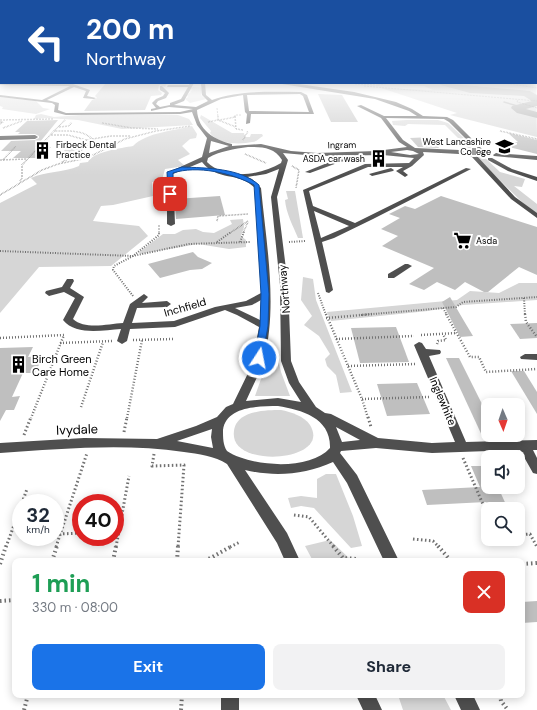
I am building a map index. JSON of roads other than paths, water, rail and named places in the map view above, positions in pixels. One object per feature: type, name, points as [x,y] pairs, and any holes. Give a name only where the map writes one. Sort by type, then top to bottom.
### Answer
[{"type":"street","points":[[55,108],[62,113],[174,113],[195,110],[198,108]]},
{"type":"street","points":[[128,113],[161,108]]},
{"type":"street","points":[[190,108],[195,110]]},
{"type":"street","points":[[247,108],[247,112],[249,113],[248,123]]},
{"type":"street","points":[[249,113],[312,113],[310,108]]},
{"type":"street","points":[[364,108],[383,117],[442,117],[449,119],[491,157],[510,170],[537,180]]},
{"type":"street","points":[[407,108],[413,110],[420,117]]},
{"type":"street","points":[[158,109],[167,113]]},
{"type":"street","points":[[195,110],[196,119],[207,136],[224,144],[247,145]]},
{"type":"street","points":[[174,113],[186,115],[196,119]]},
{"type":"street","points":[[353,161],[368,165],[410,165],[420,156],[422,152],[401,141],[383,117]]},
{"type":"street","points":[[207,136],[204,162],[206,166],[212,170]]},
{"type":"street","points":[[0,138],[35,137]]},
{"type":"street","points":[[372,174],[404,162],[399,153],[401,141]]},
{"type":"street","points":[[171,224],[170,172],[182,168],[221,148],[247,145]]},
{"type":"street","name":"Ingram","points":[[247,145],[309,154],[399,153]]},
{"type":"street","points":[[399,153],[415,149],[438,152],[459,152],[474,156],[514,198],[537,216]]},
{"type":"street","points":[[275,150],[284,156],[287,163]]},
{"type":"street","points":[[399,153],[420,156],[438,152]]},
{"type":"street","name":"Ingram","points":[[233,175],[273,171],[287,163],[309,154]]},
{"type":"street","points":[[491,157],[508,156],[537,158]]},
{"type":"street","points":[[395,166],[353,161],[330,160],[307,168],[311,174],[353,161],[385,159],[395,166],[405,176]]},
{"type":"street","name":"Northway","points":[[287,163],[274,197],[284,285],[286,361],[294,383],[316,411]]},
{"type":"street","points":[[329,290],[306,190],[368,165]]},
{"type":"street","points":[[182,168],[212,170],[233,175]]},
{"type":"street","points":[[324,182],[318,178],[340,169]]},
{"type":"street","points":[[318,241],[331,238],[354,225],[371,218],[468,169]]},
{"type":"street","name":"Northway","points":[[233,175],[250,180],[258,188],[265,294],[264,326],[261,350],[257,366],[237,406]]},
{"type":"street","points":[[310,207],[354,225]]},
{"type":"street","points":[[391,276],[408,266]]},
{"type":"street","name":"Inchfield","points":[[49,293],[68,285],[80,297],[68,320],[75,326],[87,328],[175,324],[226,308],[249,303],[265,294]]},
{"type":"street","points":[[122,341],[134,306],[144,297]]},
{"type":"street","points":[[134,306],[167,304]]},
{"type":"street","points":[[226,308],[240,313],[264,326]]},
{"type":"street","name":"Inglewhite","points":[[436,352],[423,354],[463,448]]},
{"type":"street","points":[[525,357],[537,357]]},
{"type":"street","points":[[292,558],[282,538],[227,458],[217,439],[217,430],[220,420],[226,413],[237,406],[250,403],[278,402],[316,411],[376,443]]},
{"type":"street","points":[[316,411],[331,425],[336,451],[352,478],[391,558]]},
{"type":"street","name":"Ivydale","points":[[156,442],[199,430],[220,420]]},
{"type":"street","name":"Ivydale","points":[[0,448],[20,446],[156,442],[195,447],[227,458]]},
{"type":"street","points":[[227,458],[255,468],[282,469],[305,466],[323,461],[336,451],[376,443],[432,448],[537,445]]},
{"type":"street","points":[[524,446],[537,469]]},
{"type":"street","points":[[230,698],[230,710]]},
{"type":"street","points":[[367,698],[373,710]]},
{"type":"street","points":[[465,698],[471,710]]},
{"type":"waterway","points":[[516,108],[521,111],[537,115]]},
{"type":"place","name":"West Lancashire College","points":[[504,147]]},
{"type":"place","name":"Firbeck Dental Practice","points":[[43,150]]},
{"type":"place","name":"ASDA car wash","points":[[378,159]]},
{"type":"place","name":"Asda","points":[[463,241]]},
{"type":"place","name":"Birch Green Care Home","points":[[19,365]]}]
